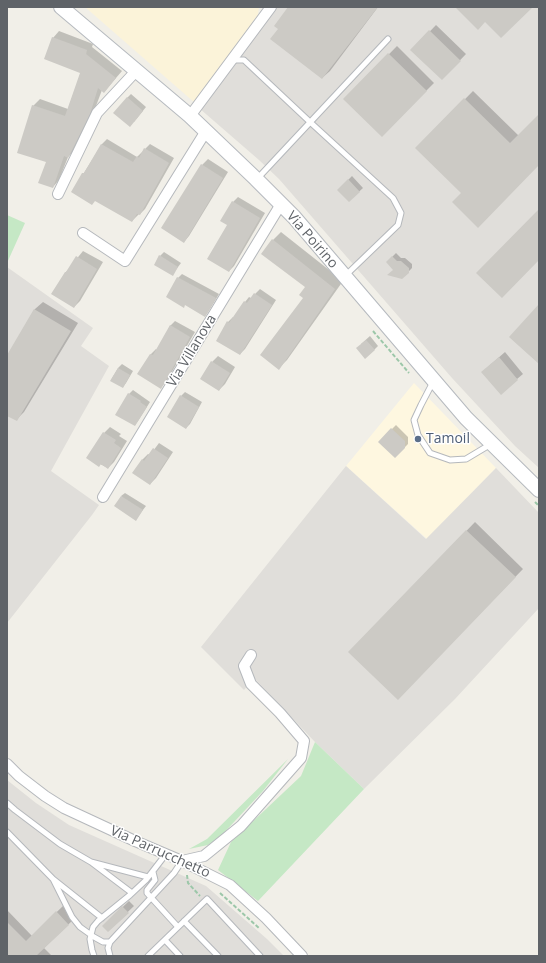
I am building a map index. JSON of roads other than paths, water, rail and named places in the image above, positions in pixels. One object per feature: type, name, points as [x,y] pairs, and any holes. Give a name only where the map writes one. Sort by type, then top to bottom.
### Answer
[{"type":"main road","name":"Via Poirino","points":[[63,8],[190,116],[294,217],[466,418],[535,494]]},
{"type":"street","points":[[190,116],[272,7]]},
{"type":"street","points":[[58,194],[97,113],[137,70]]},
{"type":"street","points":[[83,233],[125,261],[206,131]]},
{"type":"street","name":"Via Villanova","points":[[103,497],[281,204]]},
{"type":"street","points":[[182,860],[204,856],[241,826],[301,758],[304,741],[280,713],[251,684],[244,666],[251,654]]},
{"type":"street","name":"Via Parrucchetto","points":[[7,764],[19,776],[45,796],[64,808],[182,860],[230,885],[266,918],[302,956]]},
{"type":"lane","points":[[256,179],[388,39]]},
{"type":"lane","points":[[233,60],[244,60],[394,198],[401,213],[398,225],[344,276]]},
{"type":"lane","points":[[434,381],[414,420],[418,435],[430,453],[450,460],[466,459],[491,444]]},
{"type":"lane","points":[[7,803],[60,844],[91,862],[132,893]]},
{"type":"lane","points":[[7,832],[53,880],[102,918]]},
{"type":"lane","points":[[94,956],[91,935],[93,927],[132,893],[153,872],[166,854]]},
{"type":"lane","points":[[110,956],[108,948],[110,942],[174,873],[182,860]]},
{"type":"lane","points":[[91,862],[148,877]]},
{"type":"lane","points":[[153,872],[155,880],[147,890],[147,893],[178,927]]},
{"type":"lane","points":[[53,880],[72,917],[84,932],[103,942],[110,942]]},
{"type":"lane","points":[[148,956],[207,899],[260,956]]},
{"type":"lane","points":[[184,921],[218,956]]},
{"type":"lane","points":[[165,940],[180,956]]},
{"type":"place","name":"Tamoil","points":[[418,439]]}]
